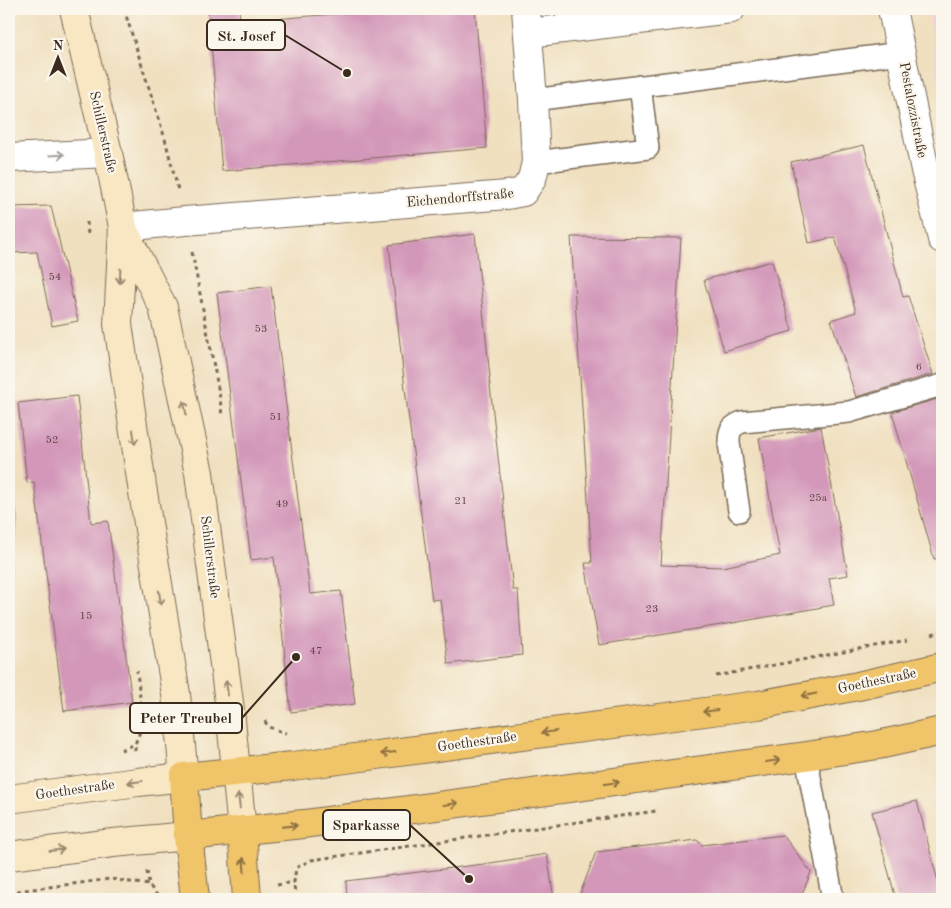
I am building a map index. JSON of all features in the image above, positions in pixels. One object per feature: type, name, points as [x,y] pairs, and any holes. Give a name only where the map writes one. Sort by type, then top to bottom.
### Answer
[{"type":"main road","name":"Schillerstraße","points":[[74,9],[108,153],[123,227],[118,324],[176,694],[188,836],[196,899]]},
{"type":"main road","name":"Schillerstraße","points":[[123,227],[163,307],[198,473],[230,710],[247,899]]},
{"type":"main road","name":"Goethestraße","points":[[9,799],[138,782],[292,766],[758,705],[858,686],[942,667]]},
{"type":"main road","points":[[9,856],[94,845],[304,824],[806,756],[878,745],[942,731]]},
{"type":"street","name":"Eichendorffstraße","points":[[123,227],[507,195],[523,192],[532,179],[536,162],[527,21],[731,9]]},
{"type":"street","name":"Pestalozzistraße","points":[[892,9],[925,170],[942,239]]},
{"type":"street","points":[[9,158],[108,153]]},
{"type":"lane","points":[[533,100],[901,52]]},
{"type":"lane","points":[[536,162],[648,148],[640,86]]},
{"type":"lane","points":[[739,511],[728,443],[728,434],[733,426],[742,422],[850,412],[942,385]]},
{"type":"lane","points":[[806,756],[833,899]]},
{"type":"path","points":[[923,636],[942,631]]},
{"type":"path","points":[[714,676],[914,638]]},
{"type":"path","points":[[265,720],[268,727],[286,733]]},
{"type":"path","points":[[135,744],[143,724]]},
{"type":"path","points":[[295,899],[294,882],[296,868],[311,860]]},
{"type":"path","points":[[9,892],[112,879],[149,885],[160,899]]},
{"type":"shaded area","points":[[923,9],[942,9],[942,108],[930,18]]},
{"type":"green space","points":[[9,469],[16,518],[9,587]]},
{"type":"building","points":[[208,9],[239,9],[240,22],[392,9],[475,9],[487,148],[222,171]]},
{"type":"building","points":[[864,145],[903,297],[908,296],[933,374],[856,397],[831,320],[856,312],[835,237],[809,243],[791,162]]},
{"type":"building","points":[[51,206],[78,321],[52,326],[37,252],[9,253],[9,207]]},
{"type":"building","points":[[475,234],[513,590],[518,590],[522,655],[448,664],[440,599],[432,600],[389,245]]},
{"type":"building","points":[[571,237],[681,238],[661,565],[723,567],[780,555],[759,438],[821,427],[848,575],[829,578],[834,605],[599,645],[585,563],[592,563]]},
{"type":"building","points":[[772,261],[792,331],[724,351],[704,280]]},
{"type":"building","points":[[271,286],[310,594],[341,591],[355,704],[291,712],[274,557],[251,560],[217,293]]},
{"type":"building","points":[[77,396],[91,523],[108,521],[132,702],[64,711],[34,482],[27,483],[18,403]]},
{"type":"building","points":[[941,398],[942,558],[934,559],[892,412]]},
{"type":"building","points":[[917,801],[942,899],[896,899],[872,812]]},
{"type":"building","points":[[783,835],[811,872],[800,899],[578,899],[596,852],[697,840],[702,845]]},
{"type":"building","points":[[547,854],[554,899],[347,899],[346,881],[484,864]]},
{"type":"place","name":"St. Josef","points":[[347,73]]},
{"type":"place","name":"Peter Treubel","points":[[296,657]]},
{"type":"place","name":"Sparkasse","points":[[469,879]]}]
